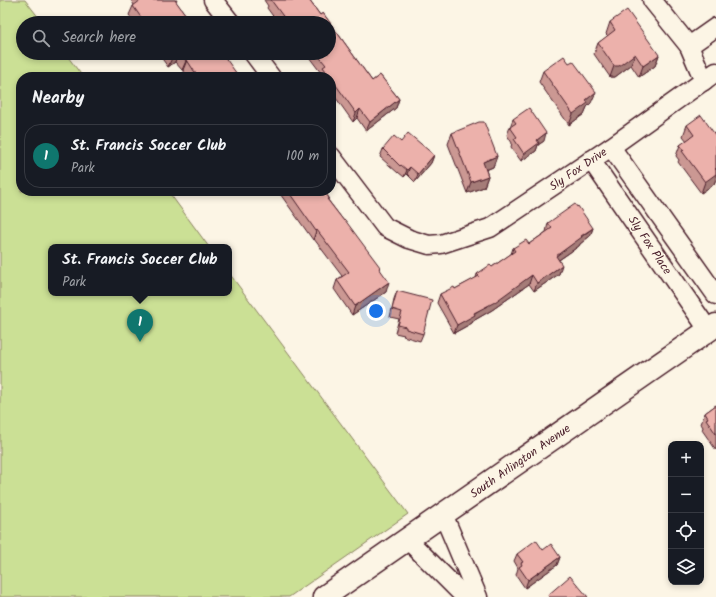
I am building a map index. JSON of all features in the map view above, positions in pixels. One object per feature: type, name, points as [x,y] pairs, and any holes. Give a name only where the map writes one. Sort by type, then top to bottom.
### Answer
[{"type":"street","points":[[213,0],[225,16]]},
{"type":"street","points":[[652,0],[689,46],[710,76]]},
{"type":"street","points":[[689,46],[716,27]]},
{"type":"street","points":[[258,60],[267,72]]},
{"type":"street","name":"Sly Fox Drive","points":[[336,163],[385,227],[409,239],[429,245],[441,244],[490,228],[611,147],[710,76]]},
{"type":"street","name":"Sly Fox Place","points":[[611,147],[716,295]]},
{"type":"street","name":"Sly Fox Place","points":[[591,160],[712,328]]},
{"type":"street","name":"South Arlington Avenue","points":[[324,597],[712,328]]},
{"type":"street","points":[[443,514],[478,597]]},
{"type":"street","points":[[406,539],[465,597]]},
{"type":"green space","points":[[0,0],[25,0],[38,16],[16,16],[16,60],[70,60],[79,72],[16,72],[16,196],[172,196],[207,244],[48,244],[48,296],[232,296],[232,277],[408,514],[289,597],[0,597]]},
{"type":"building","points":[[141,0],[175,0],[187,16],[140,16],[133,6]]},
{"type":"building","points":[[271,0],[309,0],[320,15],[323,13],[325,16],[283,16]]},
{"type":"building","points":[[627,10],[659,55],[643,66],[635,54],[619,66],[614,66],[598,43],[615,30],[610,22]]},
{"type":"building","points":[[336,31],[372,81],[380,75],[399,99],[370,122],[360,109],[356,113],[336,85],[336,72],[327,72],[323,67],[326,65],[322,60],[336,60]]},
{"type":"building","points":[[564,56],[569,63],[573,61],[596,92],[586,100],[588,103],[573,114],[543,71]]},
{"type":"building","points":[[187,60],[227,60],[235,72],[195,72]]},
{"type":"building","points":[[529,108],[546,133],[537,140],[539,143],[524,154],[514,139],[517,137],[510,127],[516,123],[513,119]]},
{"type":"building","points":[[701,115],[716,136],[716,174],[705,182],[682,151],[684,150],[680,145],[694,135],[687,125]]},
{"type":"building","points":[[479,122],[484,122],[497,156],[483,162],[488,176],[471,182],[452,133]]},
{"type":"building","points":[[408,133],[434,155],[418,174],[410,167],[407,170],[401,165],[400,166],[383,149],[394,136],[401,142]]},
{"type":"building","points":[[292,196],[328,196],[329,198],[327,199],[344,221],[345,220],[380,267],[379,268],[389,282],[355,306],[337,280],[349,272],[317,230],[316,231]]},
{"type":"building","points":[[575,204],[593,228],[556,256],[562,265],[537,283],[532,275],[495,302],[474,313],[475,315],[457,325],[440,294],[454,287],[455,289],[479,276],[477,274],[490,265],[492,267],[515,251],[513,248],[526,240],[529,244],[552,228],[548,223]]},
{"type":"building","points":[[397,291],[432,300],[423,334],[398,325],[402,312],[392,309]]},
{"type":"building","points":[[716,405],[716,434],[706,419],[708,418],[705,413]]},
{"type":"building","points":[[536,540],[543,550],[551,544],[560,557],[528,580],[519,567],[523,562],[517,554]]},
{"type":"building","points":[[570,576],[588,597],[549,597],[548,595]]},
{"type":"place","name":"St. Francis Soccer Club","points":[[140,342]]}]
